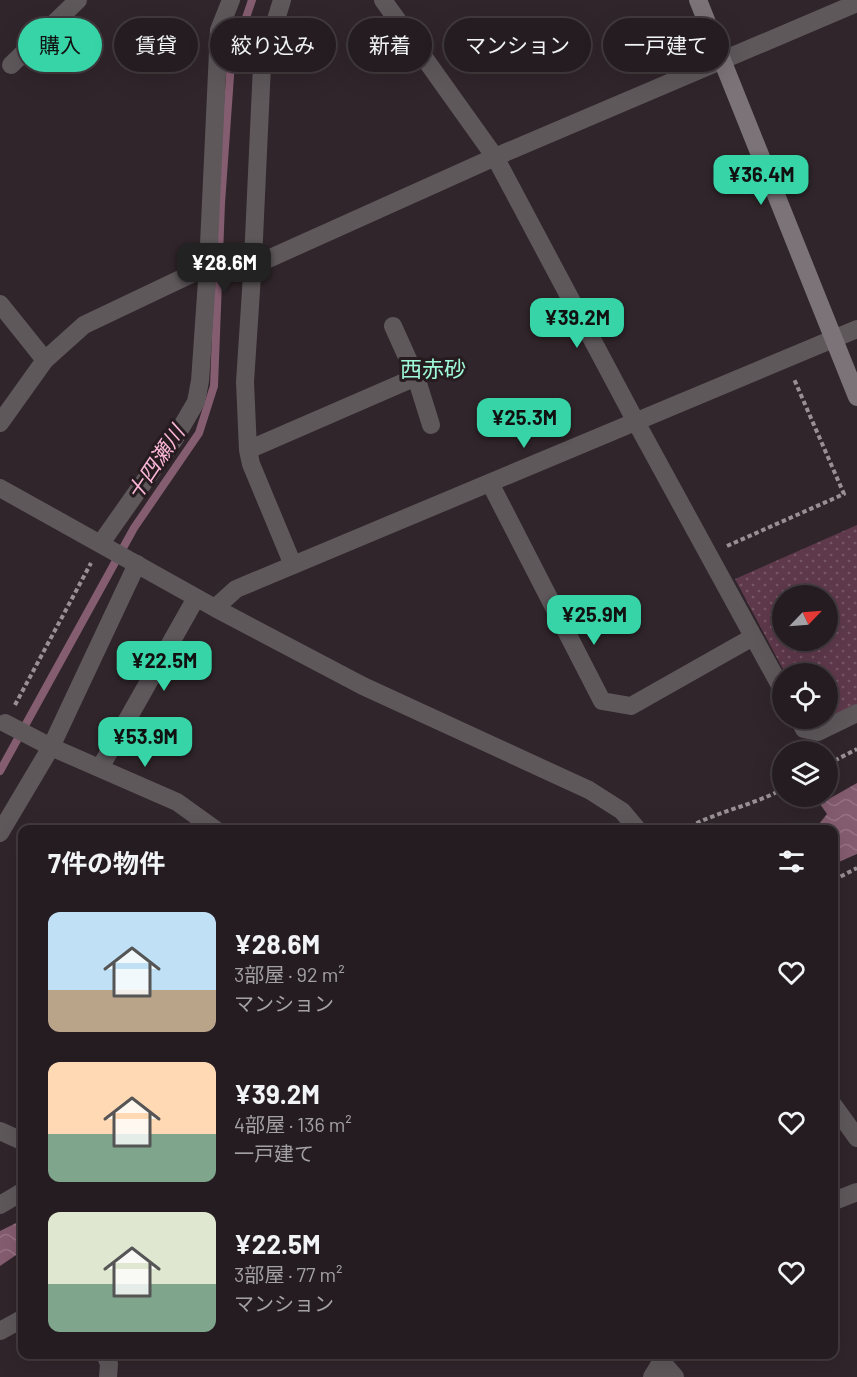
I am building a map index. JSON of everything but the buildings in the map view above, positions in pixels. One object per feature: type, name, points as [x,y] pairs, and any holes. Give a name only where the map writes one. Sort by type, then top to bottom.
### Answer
[{"type":"main road","points":[[698,0],[705,18]]},
{"type":"main road","points":[[727,72],[857,398]]},
{"type":"street","points":[[11,64],[78,0]]},
{"type":"street","points":[[226,18],[231,0]]},
{"type":"street","points":[[275,18],[282,0]]},
{"type":"street","points":[[383,0],[495,157],[772,672]]},
{"type":"street","points":[[729,57],[857,3]]},
{"type":"street","points":[[104,545],[175,438],[196,402],[200,381],[210,265],[221,72]]},
{"type":"street","points":[[262,72],[248,263],[245,382],[248,450],[251,464],[293,565]]},
{"type":"street","points":[[0,423],[45,360],[84,325],[210,265],[266,260],[495,157],[694,72]]},
{"type":"street","points":[[0,304],[45,360]]},
{"type":"street","points":[[393,326],[416,377],[431,425]]},
{"type":"street","points":[[215,608],[236,589],[857,329]]},
{"type":"street","points":[[248,450],[416,377]]},
{"type":"street","points":[[490,483],[602,701],[631,706],[753,637]]},
{"type":"street","points":[[0,488],[196,598],[363,686],[589,790],[622,811],[634,825]]},
{"type":"street","points":[[0,833],[48,745],[135,563]]},
{"type":"street","points":[[100,768],[196,598]]},
{"type":"street","points":[[838,722],[857,713]]},
{"type":"street","points":[[8,724],[48,745],[177,802],[209,825]]},
{"type":"street","points":[[804,729],[818,732],[824,729]]},
{"type":"street","points":[[838,1112],[857,1138]]},
{"type":"street","points":[[0,1131],[18,1139]]},
{"type":"street","points":[[838,1199],[857,1192]]},
{"type":"street","points":[[0,1205],[18,1194]]},
{"type":"street","points":[[0,1331],[18,1321]]},
{"type":"street","points":[[107,1359],[108,1377]]},
{"type":"street","points":[[660,1364],[675,1377]]},
{"type":"path","points":[[708,554],[844,494],[793,375]]},
{"type":"path","points":[[8,724],[104,545]]},
{"type":"path","points":[[838,759],[857,749]]},
{"type":"path","points":[[692,825],[772,795]]},
{"type":"path","points":[[838,878],[857,868]]},
{"type":"shaded area","points":[[857,525],[857,704],[838,713],[838,663],[780,663],[773,651],[838,651],[838,585],[772,585],[772,649],[735,579]]},
{"type":"water","points":[[857,783],[857,854],[838,862],[838,825],[818,825],[827,814],[822,807],[838,807],[838,794]]},
{"type":"water","points":[[18,1222],[18,1254],[0,1266],[0,1231]]},
{"type":"waterway","name":"十四瀬川","points":[[0,771],[134,528],[199,433],[214,386],[221,203],[231,62],[252,0]]},
{"type":"district","name":"西赤砂","points":[[433,369]]}]
